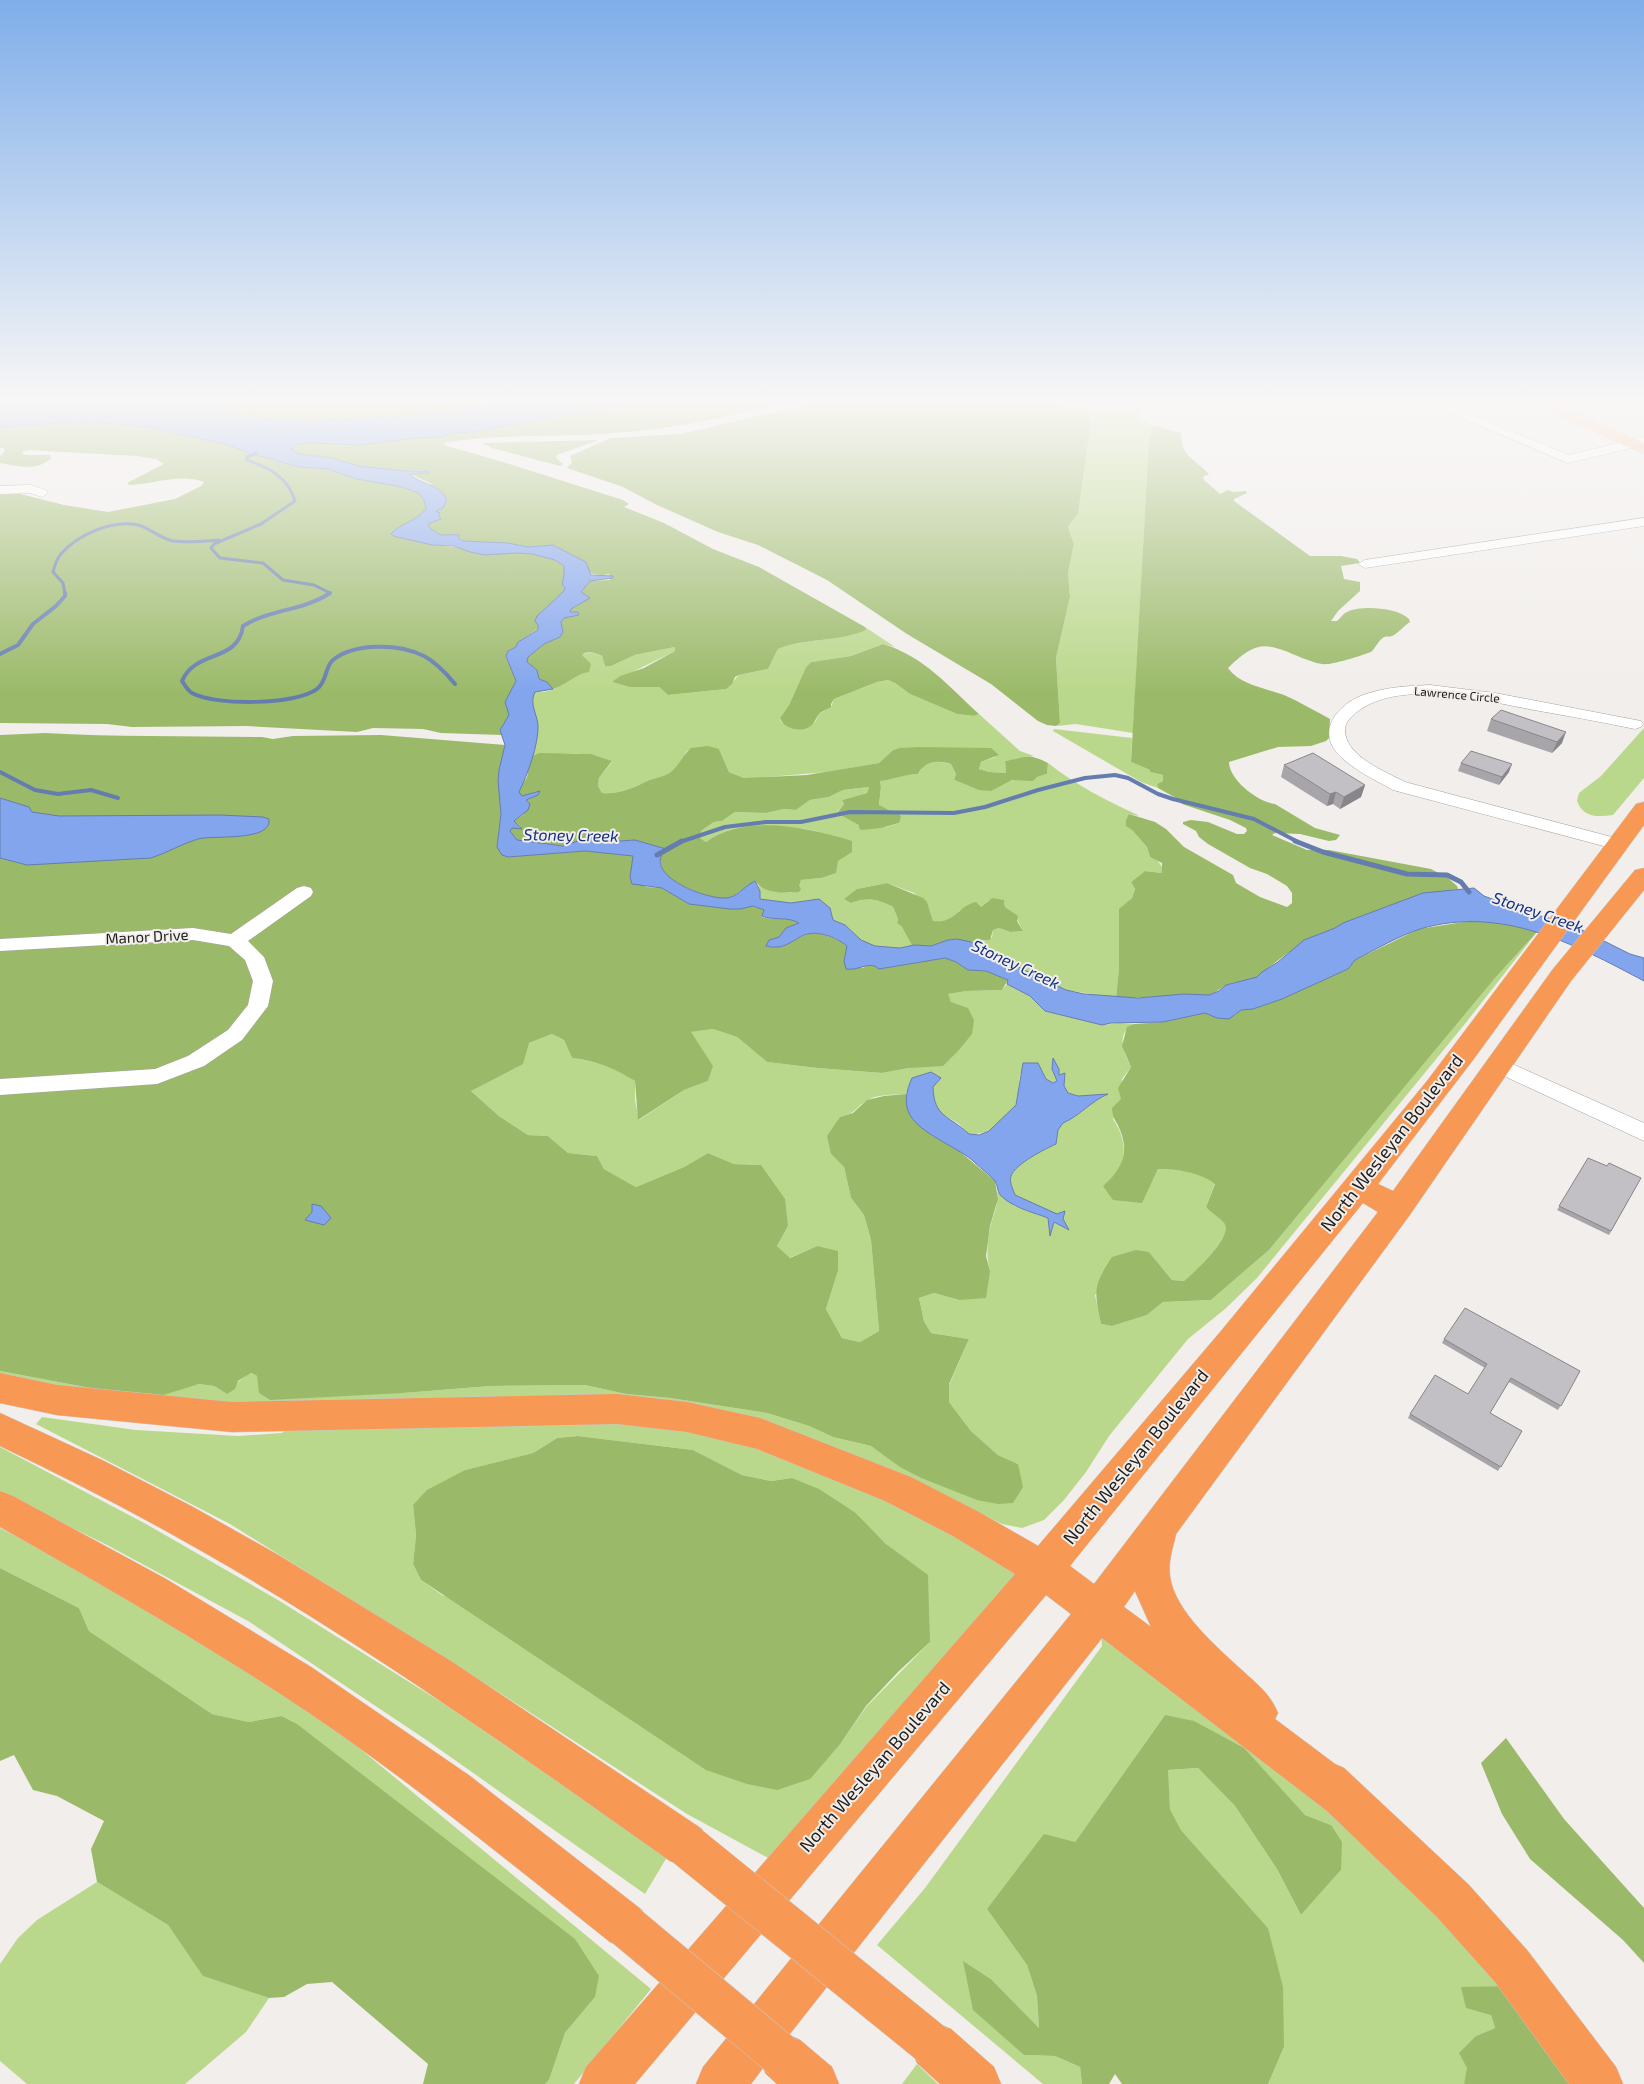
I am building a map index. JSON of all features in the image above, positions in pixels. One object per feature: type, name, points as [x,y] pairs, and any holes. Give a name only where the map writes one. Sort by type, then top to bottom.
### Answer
[{"type":"highway","name":"North Wesleyan Boulevard","points":[[603,2084],[1044,1570],[1358,1187],[1439,1085],[1644,809]]},
{"type":"highway","points":[[720,2084],[1098,1610],[1398,1208],[1562,975],[1644,875]]},
{"type":"highway","points":[[1358,1187],[1398,1208]]},
{"type":"highway","points":[[0,1388],[57,1400],[232,1417],[584,1409],[624,1410],[687,1417],[760,1434],[898,1489],[966,1524],[1044,1570],[1341,1795]]},
{"type":"highway","points":[[0,1429],[52,1452],[150,1502],[257,1562],[370,1631],[519,1729],[686,1845],[934,2046],[977,2084]]},
{"type":"highway","points":[[0,1508],[152,1592],[297,1681],[454,1791],[626,1926],[814,2084]]},
{"type":"highway","points":[[1160,1525],[1150,1562],[1150,1579],[1159,1606],[1176,1630],[1341,1795],[1453,1901],[1510,1966],[1599,2084]]},
{"type":"street","points":[[1365,564],[1644,522]]},
{"type":"street","name":"Lawrence Circle","points":[[1618,844],[1390,782],[1346,753],[1337,736],[1336,726],[1353,706],[1370,697],[1401,691],[1468,694],[1636,724]]},
{"type":"street","points":[[0,1087],[157,1076],[196,1061],[235,1035],[258,1006],[263,981],[254,957],[235,941],[304,892]]},
{"type":"street","name":"Manor Drive","points":[[0,945],[192,934],[235,941]]},
{"type":"street","points":[[1499,1065],[1644,1133]]},
{"type":"green space","points":[[0,497],[33,497],[64,505],[108,512],[178,497],[422,497],[426,509],[418,518],[395,530],[415,540],[432,545],[532,554],[555,560],[564,566],[562,584],[565,588],[563,592],[537,616],[538,629],[518,642],[516,647],[508,651],[506,656],[516,681],[505,702],[509,715],[500,730],[502,735],[441,733],[423,729],[373,728],[357,732],[247,726],[132,727],[107,724],[0,723]]},
{"type":"green space","points":[[444,497],[614,497],[629,504],[624,507],[664,523],[713,549],[759,567],[865,627],[866,630],[844,637],[799,643],[778,649],[768,669],[739,675],[735,677],[732,684],[726,689],[668,695],[659,687],[629,687],[612,682],[620,676],[644,668],[675,651],[675,647],[635,655],[611,666],[605,666],[602,656],[589,652],[582,655],[591,664],[589,672],[553,689],[546,682],[539,679],[537,670],[527,662],[528,657],[544,644],[560,637],[563,632],[561,622],[571,609],[589,598],[581,592],[590,581],[610,580],[609,574],[593,574],[586,571],[553,545],[528,547],[508,543],[463,541],[453,534],[442,535],[437,533],[428,526],[429,522],[438,508],[447,500]]},
{"type":"green space","points":[[642,497],[1080,497],[1078,513],[1068,527],[1074,544],[1068,573],[1070,597],[1056,658],[1060,723],[1056,726],[1038,721],[991,684],[907,634],[827,580],[758,545],[718,532]]},
{"type":"green space","points":[[1076,497],[1146,497],[1133,733],[1076,724],[1056,726],[1060,723],[1056,658],[1070,597],[1068,573],[1074,544],[1068,527],[1071,524]]},
{"type":"green space","points":[[1146,497],[1238,497],[1234,501],[1310,556],[1341,556],[1357,559],[1360,563],[1341,566],[1344,579],[1360,582],[1360,591],[1338,611],[1331,621],[1337,621],[1344,614],[1355,609],[1372,608],[1397,612],[1404,615],[1410,622],[1394,635],[1380,640],[1372,651],[1328,664],[1318,663],[1279,649],[1262,646],[1247,652],[1238,659],[1228,668],[1239,678],[1261,688],[1284,695],[1330,719],[1329,738],[1326,741],[1311,746],[1278,747],[1229,762],[1230,769],[1239,783],[1253,795],[1275,804],[1315,828],[1340,835],[1336,840],[1329,841],[1300,834],[1275,833],[1272,835],[1307,850],[1329,850],[1431,869],[1448,878],[1458,889],[1406,900],[1357,918],[1294,949],[1255,979],[1229,984],[1209,995],[1116,998],[1119,968],[1119,909],[1132,898],[1135,889],[1131,882],[1145,871],[1162,873],[1162,863],[1150,857],[1147,847],[1126,826],[1129,814],[1155,822],[1166,829],[1184,847],[1233,875],[1236,883],[1260,897],[1287,907],[1292,903],[1292,893],[1287,886],[1208,844],[1199,837],[1196,831],[1183,824],[1183,822],[1191,820],[1208,822],[1237,834],[1244,834],[1247,831],[1246,828],[1230,820],[1182,804],[1176,798],[1158,788],[1157,784],[1163,781],[1163,775],[1150,772],[1150,770],[1131,762]]},
{"type":"green space","points":[[865,627],[895,647],[883,644],[851,656],[811,662],[806,667],[789,705],[780,718],[781,722],[791,728],[815,722],[819,714],[831,707],[834,699],[877,682],[888,680],[910,694],[957,714],[974,716],[979,714],[1020,751],[1034,756],[1005,761],[1006,773],[989,772],[979,769],[981,762],[996,757],[917,747],[893,750],[879,763],[827,772],[744,778],[729,772],[719,749],[687,751],[678,767],[672,773],[615,793],[602,793],[598,786],[599,778],[612,762],[592,755],[582,754],[531,757],[537,734],[533,710],[535,692],[553,689],[580,673],[582,655],[587,653],[602,656],[605,666],[611,666],[635,655],[675,647],[675,651],[612,682],[629,687],[659,687],[668,695],[726,689],[739,675],[768,669],[778,649],[799,643],[844,637],[865,630]]},
{"type":"green space","points":[[883,644],[924,664],[979,714],[974,716],[957,714],[910,694],[888,680],[877,682],[834,699],[831,707],[820,713],[810,727],[799,730],[787,727],[784,724],[780,718],[789,705],[806,667],[811,662],[851,656]]},
{"type":"green space","points":[[1644,728],[1644,778],[1613,815],[1597,816],[1583,811],[1577,801],[1579,793],[1601,776]]},
{"type":"green space","points":[[1054,729],[1132,738],[1131,762],[1150,770],[1150,772],[1163,775],[1163,781],[1157,784],[1158,788],[1141,782],[1053,731]]},
{"type":"green space","points":[[45,733],[126,736],[262,737],[273,739],[293,736],[381,735],[505,745],[499,770],[501,814],[497,847],[508,857],[585,851],[633,856],[632,862],[646,887],[662,888],[689,904],[730,909],[752,906],[764,910],[762,917],[800,923],[786,928],[779,937],[769,940],[766,946],[778,947],[786,945],[803,936],[814,933],[832,937],[847,946],[844,961],[863,968],[869,964],[875,965],[880,969],[945,958],[956,962],[968,970],[986,971],[1008,980],[1002,990],[967,991],[948,994],[951,1002],[968,1008],[974,1020],[972,1034],[943,1066],[909,1068],[882,1073],[767,1062],[737,1037],[713,1029],[691,1032],[713,1066],[708,1081],[684,1090],[638,1120],[635,1081],[605,1066],[572,1058],[564,1040],[552,1034],[529,1043],[523,1064],[471,1091],[499,1116],[528,1135],[548,1136],[568,1153],[597,1156],[604,1169],[636,1187],[684,1167],[708,1153],[734,1164],[761,1165],[785,1199],[788,1226],[777,1246],[790,1258],[817,1246],[838,1251],[838,1271],[826,1309],[842,1338],[860,1342],[879,1331],[871,1240],[864,1215],[851,1198],[844,1167],[831,1154],[827,1136],[840,1117],[853,1113],[867,1100],[906,1094],[910,1115],[931,1135],[958,1150],[995,1181],[998,1199],[990,1226],[986,1256],[990,1271],[986,1298],[959,1300],[934,1293],[919,1298],[924,1321],[931,1333],[969,1339],[949,1384],[949,1402],[971,1431],[998,1455],[1018,1464],[1023,1487],[1013,1503],[998,1504],[977,1500],[921,1478],[900,1467],[871,1446],[833,1437],[809,1426],[767,1413],[670,1398],[626,1394],[585,1385],[491,1386],[270,1400],[259,1393],[257,1376],[251,1373],[238,1381],[235,1389],[227,1394],[214,1386],[199,1384],[160,1396],[90,1388],[0,1371],[0,735]]},
{"type":"green space","points":[[708,746],[719,749],[729,772],[744,778],[807,775],[879,763],[893,750],[917,747],[991,748],[999,755],[981,762],[979,769],[989,772],[1006,773],[1005,761],[1023,757],[1032,757],[1048,763],[1047,774],[1037,777],[1033,781],[1012,780],[991,791],[979,790],[954,780],[956,774],[951,764],[941,762],[928,764],[918,774],[880,781],[879,805],[889,810],[898,811],[901,817],[899,823],[881,828],[861,830],[859,825],[837,813],[844,804],[842,800],[867,793],[869,787],[843,790],[829,797],[810,800],[796,810],[784,809],[766,813],[735,812],[722,821],[714,822],[701,831],[700,838],[706,842],[722,833],[739,828],[758,826],[798,828],[852,841],[852,852],[838,861],[836,873],[821,878],[801,880],[799,892],[769,890],[755,881],[728,898],[713,897],[693,891],[668,877],[661,866],[659,847],[635,840],[620,841],[601,836],[590,837],[563,846],[517,840],[510,831],[512,828],[520,826],[514,821],[524,814],[526,800],[538,795],[534,793],[522,796],[518,792],[527,777],[531,757],[539,753],[591,754],[612,761],[599,778],[598,786],[602,793],[614,793],[666,775],[672,771],[691,748]]},
{"type":"green space","points":[[933,761],[951,764],[956,774],[954,780],[969,786],[1037,777],[1047,774],[1048,763],[1092,792],[1140,816],[1129,814],[1132,830],[1147,847],[1150,857],[1157,860],[1163,868],[1162,873],[1145,871],[1131,882],[1135,889],[1132,898],[1120,909],[1119,968],[1116,998],[1066,990],[1016,966],[986,958],[982,955],[981,944],[974,942],[983,942],[992,937],[993,930],[999,928],[1010,932],[1023,931],[1015,915],[1005,907],[1005,903],[989,900],[981,907],[960,910],[949,920],[933,922],[929,908],[914,893],[887,883],[857,889],[851,903],[872,900],[893,907],[898,919],[897,923],[902,927],[914,945],[900,948],[875,946],[861,940],[845,925],[833,920],[810,900],[791,903],[760,899],[758,885],[769,890],[791,893],[801,880],[821,878],[836,868],[838,861],[836,836],[804,829],[758,826],[726,831],[706,842],[700,838],[701,831],[714,822],[722,821],[735,812],[766,813],[784,809],[796,810],[810,800],[829,797],[843,790],[869,787],[867,793],[842,800],[844,804],[837,812],[867,826],[890,826],[899,823],[898,811],[879,806],[880,781],[918,774],[925,764]]},
{"type":"green space","points":[[887,883],[923,898],[927,902],[933,921],[947,920],[964,907],[976,902],[981,907],[992,898],[1004,900],[1005,907],[1018,916],[1017,921],[1023,931],[1010,932],[999,928],[993,930],[990,940],[965,942],[957,939],[931,946],[912,945],[902,927],[897,923],[898,919],[893,907],[872,900],[851,903],[844,899],[857,889]]},
{"type":"green space","points":[[1470,921],[1504,924],[1537,932],[1496,977],[1269,1250],[1211,1300],[1163,1302],[1147,1315],[1112,1326],[1101,1324],[1096,1296],[1098,1282],[1112,1257],[1136,1250],[1149,1252],[1172,1280],[1184,1281],[1212,1254],[1226,1229],[1224,1223],[1206,1207],[1215,1184],[1196,1174],[1180,1170],[1158,1169],[1142,1203],[1113,1200],[1103,1186],[1119,1168],[1124,1154],[1123,1139],[1112,1108],[1121,1099],[1118,1088],[1131,1067],[1122,1046],[1127,1027],[1134,1024],[1163,1022],[1205,1013],[1218,1018],[1235,1015],[1241,1010],[1253,1009],[1282,999],[1348,969],[1355,960],[1419,929]]},
{"type":"green space","points":[[1537,932],[1464,1025],[1257,1278],[1225,1309],[1188,1339],[1109,1436],[1086,1472],[1064,1500],[1044,1520],[1022,1528],[1002,1524],[982,1514],[747,1421],[255,1409],[0,1379],[0,1371],[90,1388],[184,1388],[199,1384],[214,1386],[227,1394],[250,1373],[257,1376],[403,1393],[491,1386],[585,1385],[626,1394],[670,1398],[767,1413],[809,1426],[833,1437],[871,1446],[921,1478],[949,1488],[1018,1464],[998,1455],[971,1431],[949,1402],[949,1385],[969,1339],[931,1333],[924,1321],[919,1298],[934,1293],[959,1300],[990,1271],[988,1242],[997,1204],[997,1192],[1014,1206],[1048,1218],[1050,1234],[1054,1222],[1068,1230],[1063,1219],[1057,1215],[1015,1195],[1011,1176],[1024,1162],[1056,1144],[1058,1130],[1063,1123],[1075,1117],[1106,1095],[1078,1096],[1068,1093],[1064,1086],[1065,1073],[1054,1075],[1057,1081],[1053,1083],[1046,1079],[1042,1070],[1020,1074],[1017,1100],[1011,1112],[995,1127],[982,1133],[969,1134],[959,1124],[939,1112],[934,1098],[931,1072],[912,1078],[906,1094],[875,1097],[866,1101],[852,1112],[840,1117],[831,1154],[844,1167],[851,1198],[864,1215],[871,1240],[879,1331],[860,1342],[842,1338],[826,1309],[838,1271],[817,1246],[789,1258],[777,1246],[788,1226],[761,1165],[734,1164],[708,1153],[684,1167],[636,1187],[604,1169],[597,1156],[568,1153],[548,1136],[528,1135],[499,1116],[471,1091],[483,1084],[529,1043],[552,1034],[564,1040],[572,1058],[605,1066],[635,1081],[635,1100],[639,1120],[684,1090],[708,1081],[712,1066],[690,1032],[713,1029],[737,1037],[767,1062],[882,1073],[909,1068],[951,1002],[947,994],[967,991],[1002,990],[1007,984],[1030,996],[1045,1011],[1102,1025],[1134,1024],[1128,1028],[1123,1038],[1124,1049],[1131,1067],[1122,1079],[1121,1099],[1113,1119],[1122,1138],[1123,1158],[1117,1174],[1103,1186],[1151,1183],[1158,1169],[1179,1170],[1203,1176],[1215,1183],[1206,1207],[1224,1223],[1226,1229],[1212,1254],[1184,1281],[1172,1280],[1149,1252],[1095,1295],[1101,1324],[1112,1326],[1147,1315],[1163,1302],[1211,1300],[1269,1250],[1496,977]]},
{"type":"green space","points":[[566,1415],[730,1437],[920,1514],[1022,1573],[772,1860],[687,1814],[475,1677],[230,1524],[36,1424],[42,1417],[136,1430],[238,1436],[282,1433],[291,1425]],"holes":[[[578,1436],[693,1450],[742,1475],[771,1481],[792,1478],[856,1513],[886,1544],[903,1558],[930,1642],[866,1707],[841,1743],[442,1595],[421,1580],[413,1564],[416,1535],[413,1505],[465,1470],[533,1453],[557,1438]]]},
{"type":"green space","points":[[578,1436],[693,1450],[742,1475],[771,1481],[792,1478],[819,1489],[856,1513],[886,1544],[928,1575],[930,1642],[866,1706],[841,1743],[810,1779],[777,1790],[747,1784],[706,1770],[421,1580],[413,1564],[416,1535],[413,1505],[427,1490],[465,1470],[533,1453],[557,1438]]},
{"type":"green space","points":[[0,1447],[146,1524],[278,1600],[446,1705],[667,1857],[645,1894],[425,1739],[248,1621],[107,1545],[0,1492]]},
{"type":"green space","points":[[0,1528],[92,1577],[264,1682],[347,1738],[651,1989],[574,2084],[545,2084],[549,2080],[565,2033],[595,1997],[281,1716],[249,1722],[212,1714],[89,1631],[79,1608],[0,1568]]},
{"type":"green space","points":[[0,1568],[79,1608],[89,1631],[212,1714],[249,1722],[281,1716],[297,1724],[575,1939],[599,1976],[595,1997],[565,2033],[549,2080],[545,2084],[423,2084],[428,2064],[332,1982],[307,1984],[284,1997],[269,1998],[203,1976],[168,1925],[97,1882],[91,1849],[104,1821],[57,1796],[33,1790],[14,1755],[0,1761]]},
{"type":"green space","points":[[1101,1629],[1325,1802],[1513,1986],[1491,2015],[1495,2028],[1476,2036],[1464,2084],[1268,2084],[1284,2047],[1268,1928],[1181,1830],[1170,1809],[1167,1770],[1198,1768],[1235,1806],[1277,1869],[1301,1915],[1341,1870],[1331,1825],[1305,1815],[1282,1792],[1165,1715],[1075,1842],[987,1909],[1027,1965],[1037,1996],[1039,2028],[992,1980],[1024,2055],[1055,2056],[1080,2067],[1082,2084],[1043,2084],[877,1945],[925,1888],[1102,1646]]},
{"type":"green space","points":[[1165,1715],[1194,1721],[1244,1748],[1305,1815],[1331,1825],[1342,1842],[1341,1870],[1301,1915],[1277,1869],[1235,1806],[1198,1768],[1168,1770],[1170,1809],[1181,1830],[1268,1928],[1283,1987],[1284,2047],[1268,2084],[1122,2084],[1115,2074],[1109,2084],[1082,2084],[1080,2067],[1055,2056],[1024,2055],[973,2010],[963,1961],[992,1980],[1039,2028],[1037,1996],[1027,1965],[987,1909],[1044,1834],[1075,1842]]},
{"type":"green space","points":[[1506,1738],[1564,1819],[1644,1908],[1644,1963],[1623,1940],[1530,1859],[1502,1814],[1481,1763]]},
{"type":"green space","points":[[97,1882],[168,1925],[204,1976],[269,1998],[246,2032],[185,2084],[27,2084],[0,2061],[0,1964],[18,1938],[37,1920]]},
{"type":"green space","points":[[1513,1986],[1582,2084],[1464,2084],[1467,2068],[1459,2053],[1476,2036],[1495,2028],[1491,2015],[1466,2008],[1461,1987]]},
{"type":"green space","points":[[917,2064],[938,2084],[902,2084]]},
{"type":"water","points":[[422,497],[446,497],[447,499],[443,508],[436,511],[440,513],[438,515],[441,519],[428,524],[437,533],[459,535],[459,539],[463,541],[508,543],[528,547],[553,545],[586,562],[591,575],[613,576],[613,578],[590,581],[581,592],[590,598],[571,609],[570,612],[578,612],[579,615],[564,618],[561,622],[563,632],[560,637],[544,644],[528,657],[527,662],[537,670],[539,679],[547,682],[553,689],[535,692],[533,696],[538,725],[537,741],[529,769],[519,792],[522,796],[540,791],[538,795],[526,800],[530,804],[528,810],[514,821],[522,829],[512,828],[510,831],[517,840],[563,846],[590,837],[601,836],[620,841],[635,840],[666,849],[661,859],[662,868],[668,876],[691,890],[725,898],[737,894],[755,881],[760,891],[760,899],[791,903],[819,899],[830,908],[833,920],[845,925],[861,940],[875,946],[900,948],[914,945],[931,946],[957,939],[981,944],[982,955],[986,958],[1016,966],[1066,990],[1084,994],[1138,998],[1184,994],[1209,995],[1219,991],[1226,985],[1257,977],[1304,940],[1343,923],[1423,893],[1474,888],[1484,896],[1533,914],[1568,923],[1630,954],[1644,958],[1644,981],[1591,954],[1536,932],[1508,925],[1480,922],[1450,923],[1420,929],[1404,935],[1355,960],[1348,969],[1282,999],[1253,1009],[1241,1010],[1229,1019],[1217,1018],[1205,1013],[1163,1022],[1111,1023],[1102,1025],[1045,1011],[1030,996],[1007,984],[1008,980],[986,971],[968,970],[956,962],[945,958],[879,969],[872,965],[856,969],[846,969],[844,961],[847,946],[826,935],[813,933],[782,946],[766,946],[769,940],[779,937],[786,928],[799,923],[762,916],[764,910],[753,906],[730,909],[689,904],[662,888],[632,884],[630,877],[633,856],[585,851],[508,857],[502,855],[497,847],[501,814],[498,781],[505,745],[500,730],[509,715],[505,702],[516,681],[506,656],[508,651],[516,647],[518,642],[538,630],[538,625],[535,621],[537,616],[563,592],[565,588],[562,584],[564,566],[555,560],[532,554],[485,555],[454,546],[432,545],[393,536],[391,534],[394,531],[426,509]]},
{"type":"water","points":[[0,798],[29,807],[32,812],[59,816],[220,815],[263,817],[269,819],[268,826],[262,831],[240,836],[198,839],[151,858],[27,865],[0,858]]},
{"type":"water","points":[[1053,1058],[1059,1069],[1059,1075],[1065,1073],[1064,1086],[1068,1093],[1078,1096],[1108,1094],[1063,1123],[1058,1130],[1056,1144],[1024,1162],[1011,1176],[1015,1195],[1057,1214],[1065,1211],[1063,1219],[1069,1230],[1054,1222],[1050,1236],[1048,1218],[1016,1206],[1003,1197],[999,1193],[995,1181],[972,1160],[930,1134],[915,1122],[910,1115],[906,1101],[907,1091],[912,1078],[931,1072],[941,1078],[933,1087],[936,1105],[944,1115],[969,1134],[979,1135],[989,1131],[1016,1105],[1023,1063],[1038,1063],[1046,1079],[1053,1083],[1057,1081],[1052,1069]]},
{"type":"water","points":[[312,1204],[321,1206],[331,1218],[324,1225],[305,1220],[312,1212]]},
{"type":"building","points":[[1501,710],[1566,732],[1557,742],[1491,719]]},
{"type":"building","points":[[1471,751],[1512,764],[1502,777],[1461,763]]},
{"type":"building","points":[[1313,753],[1365,785],[1344,797],[1336,792],[1330,794],[1284,765]]},
{"type":"building","points":[[1588,1158],[1607,1166],[1609,1163],[1641,1178],[1611,1231],[1559,1206]]},
{"type":"building","points":[[1465,1308],[1580,1371],[1561,1406],[1511,1378],[1490,1413],[1522,1431],[1501,1467],[1410,1414],[1435,1375],[1468,1394],[1487,1364],[1444,1339]]},
{"type":"waterway","points":[[294,497],[295,501],[261,524],[214,544],[211,548],[220,558],[263,563],[283,580],[314,585],[330,593]]},
{"type":"waterway","points":[[65,594],[63,583],[53,572],[57,560],[68,547],[96,530],[118,524],[128,524],[142,526],[163,538],[173,541],[219,540]]},
{"type":"waterway","points":[[330,593],[320,599],[264,616],[243,626],[240,638],[233,646],[206,659],[188,671],[182,681],[187,689],[203,697],[236,702],[274,701],[292,698],[317,689],[323,682],[330,663],[342,654],[353,650],[378,647],[403,649],[424,656],[441,668],[455,684]]},
{"type":"waterway","points":[[0,654],[18,645],[33,624],[56,606],[65,594]]},
{"type":"waterway","points":[[0,772],[35,790],[58,794],[91,790],[118,798]]},
{"type":"waterway","points":[[681,842],[725,827],[766,822],[801,822],[850,812],[954,813],[985,807],[1038,790],[1085,778],[1115,775],[1128,778],[1158,794],[1173,799],[1254,819],[1298,842]]},
{"type":"waterway","points":[[1295,841],[1323,852],[1407,874],[1447,875],[1461,882],[1469,892]]},
{"type":"waterway","points":[[657,855],[681,842]]},
{"type":"water label","name":"Stoney Creek","points":[[571,835]]},
{"type":"water label","name":"Stoney Creek","points":[[1538,912]]},
{"type":"water label","name":"Stoney Creek","points":[[1016,964]]}]
